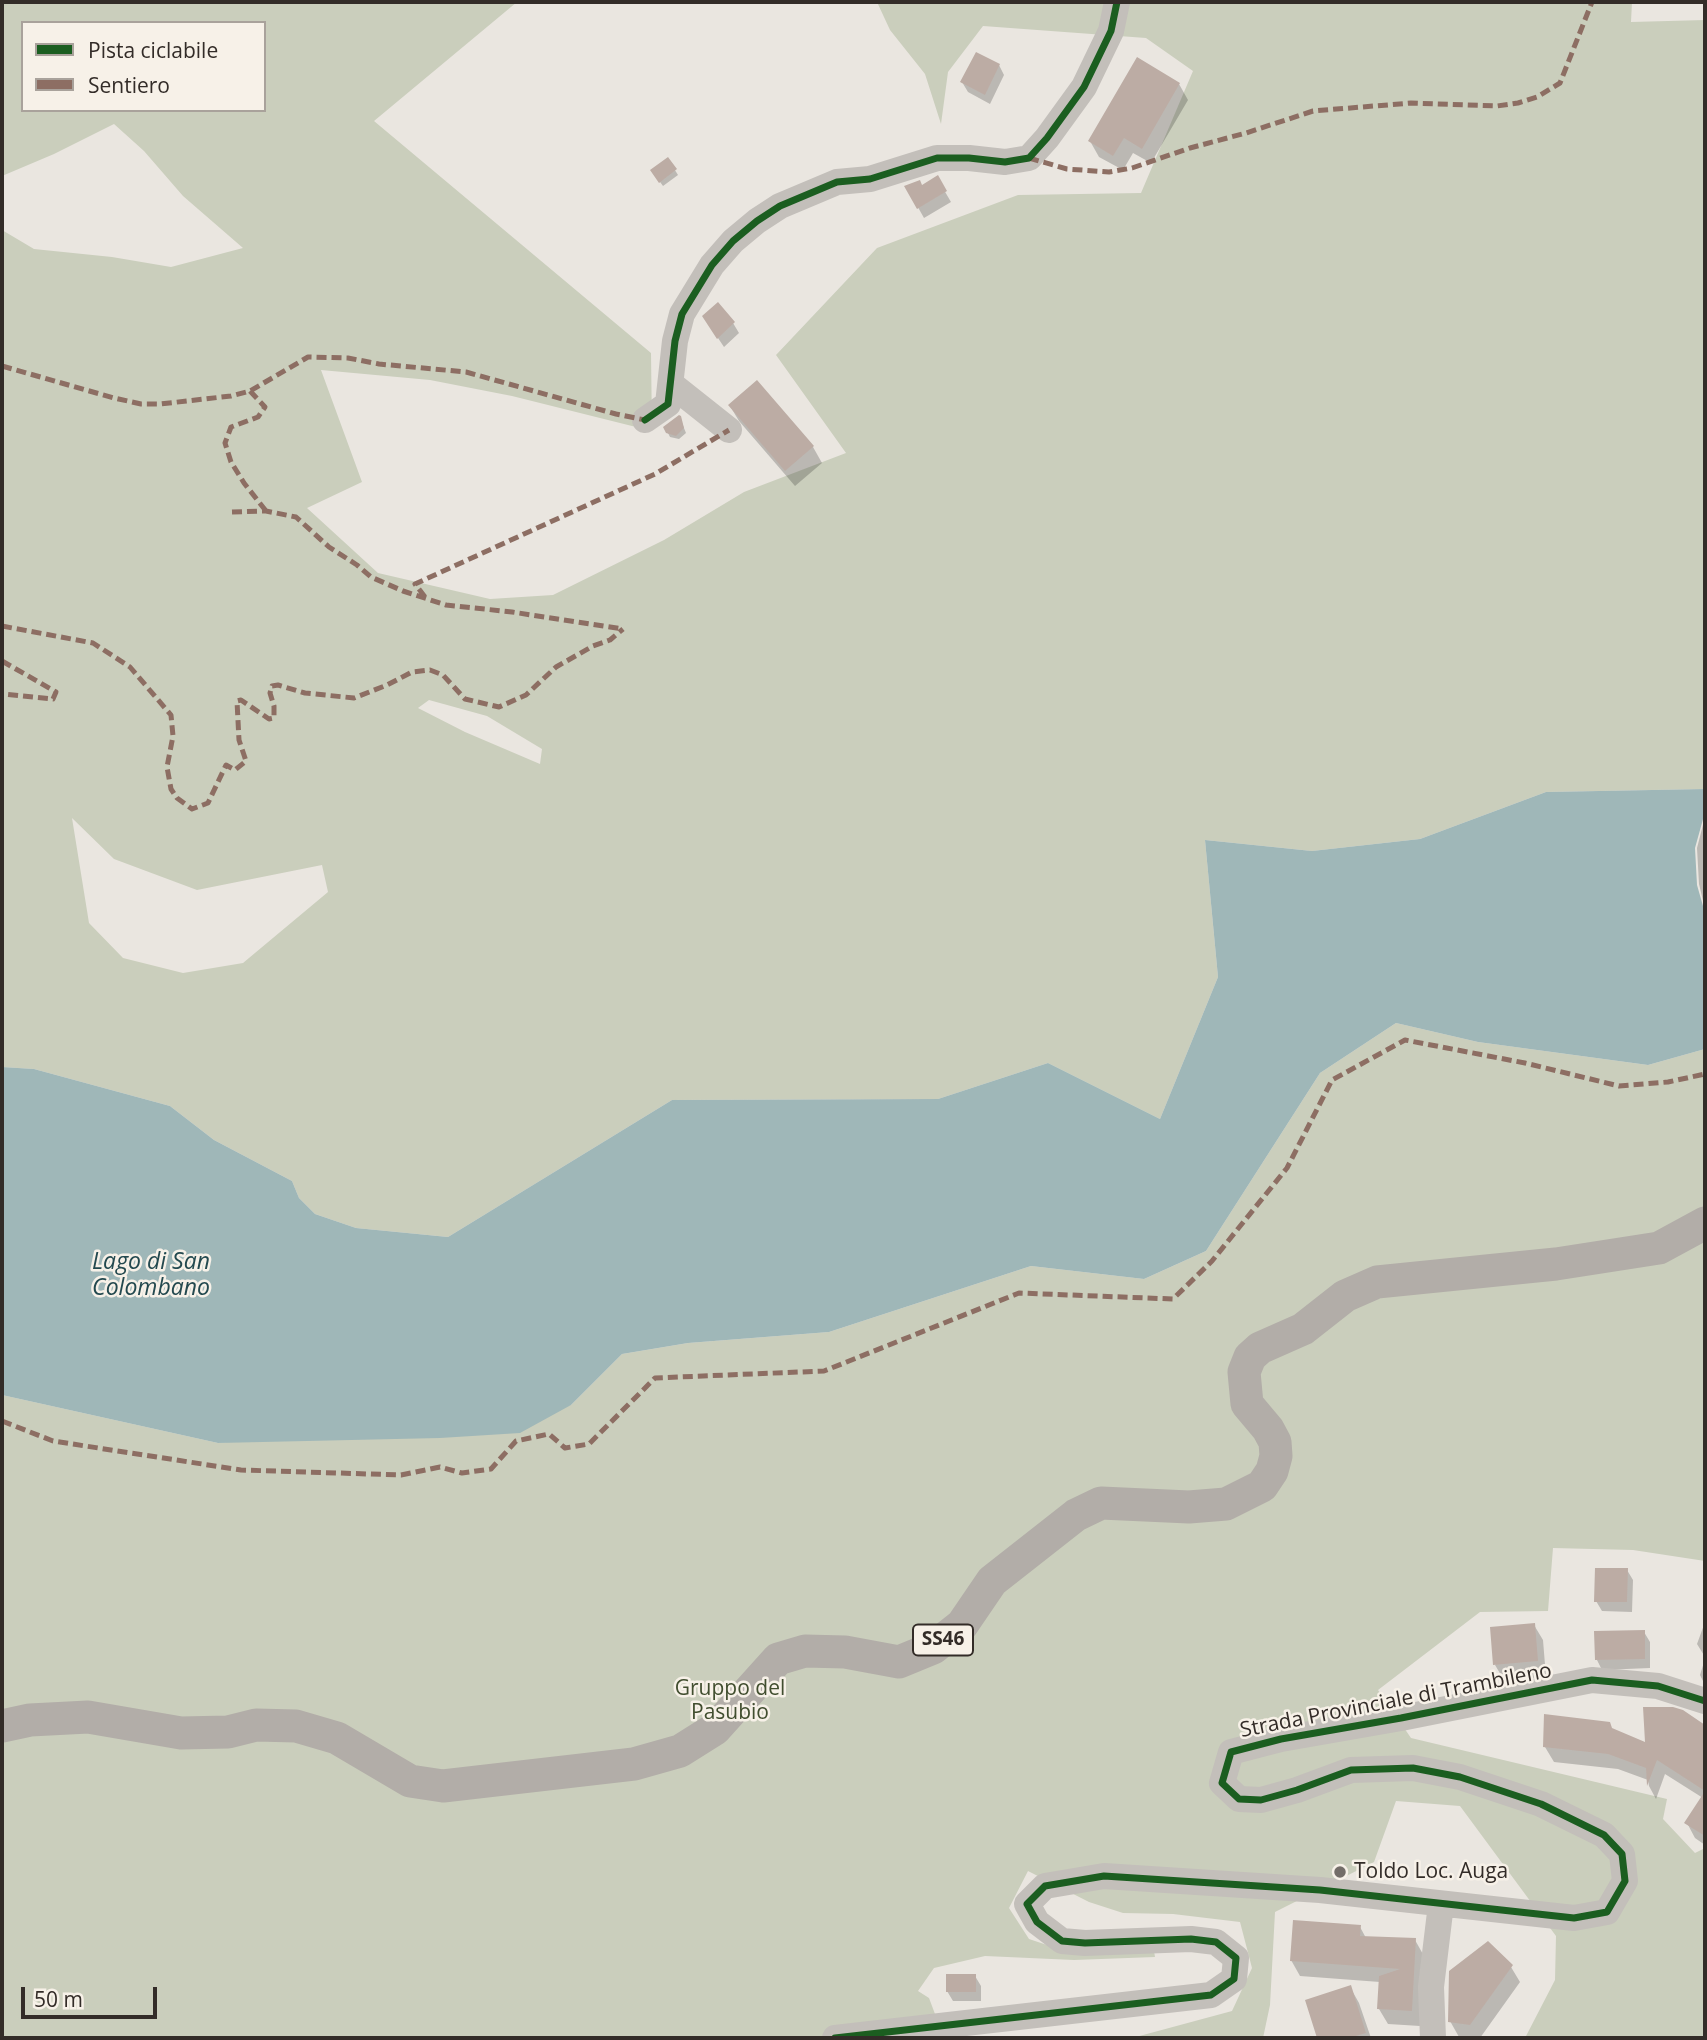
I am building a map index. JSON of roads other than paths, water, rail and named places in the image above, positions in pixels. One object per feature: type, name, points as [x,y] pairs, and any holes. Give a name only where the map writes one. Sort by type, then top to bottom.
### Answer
[{"type":"main road","name":"SS46","points":[[2,1726],[30,1720],[88,1717],[181,1733],[228,1732],[256,1725],[296,1726],[337,1738],[410,1781],[443,1786],[537,1777],[645,1761],[680,1751],[715,1729],[778,1659],[805,1651],[845,1652],[899,1662],[933,1648],[962,1625],[992,1581],[1076,1515],[1101,1503],[1189,1507],[1226,1504],[1262,1486],[1272,1471],[1276,1456],[1275,1442],[1247,1404],[1244,1372],[1250,1357],[1259,1348],[1303,1329],[1345,1296],[1377,1282],[1556,1264],[1659,1248],[1705,1223]]},
{"type":"street","points":[[645,420],[668,404],[675,341],[682,314],[712,265],[733,241],[780,206],[837,181],[870,179],[937,158],[1005,162],[1029,158],[1084,87],[1111,30],[1116,2]]},
{"type":"street","points":[[671,384],[729,430]]},
{"type":"street","name":"Strada Provinciale di Trambileno","points":[[835,2038],[1212,1995],[1234,1979],[1236,1958],[1216,1942],[1191,1939],[1062,1941],[1037,1922],[1027,1904],[1045,1886],[1104,1875],[1320,1890],[1574,1918],[1607,1912],[1625,1881],[1622,1854],[1604,1835],[1541,1804],[1460,1777],[1413,1768],[1351,1770],[1261,1800],[1239,1799],[1222,1783],[1231,1752],[1281,1739],[1592,1680],[1658,1686],[1705,1701]]},
{"type":"street","points":[[1433,2038],[1432,1987],[1441,1904]]},
{"type":"water","name":"Lago di San Colombano","points":[[1705,789],[1705,812],[1695,848],[1697,885],[1705,913],[1705,1049],[1648,1065],[1478,1042],[1396,1023],[1320,1073],[1206,1251],[1144,1279],[1031,1266],[829,1332],[688,1343],[622,1354],[571,1405],[520,1433],[440,1438],[218,1443],[2,1395],[2,1067],[34,1069],[170,1106],[214,1140],[292,1181],[299,1198],[315,1214],[356,1228],[448,1237],[672,1100],[938,1099],[1048,1063],[1160,1119],[1218,977],[1205,840],[1312,851],[1420,839],[1546,792]]},
{"type":"place","name":"Toldo Loc. Auga","points":[[1340,1872]]},
{"type":"park label","name":"Gruppo del Pasubio","points":[[730,1701]]}]
